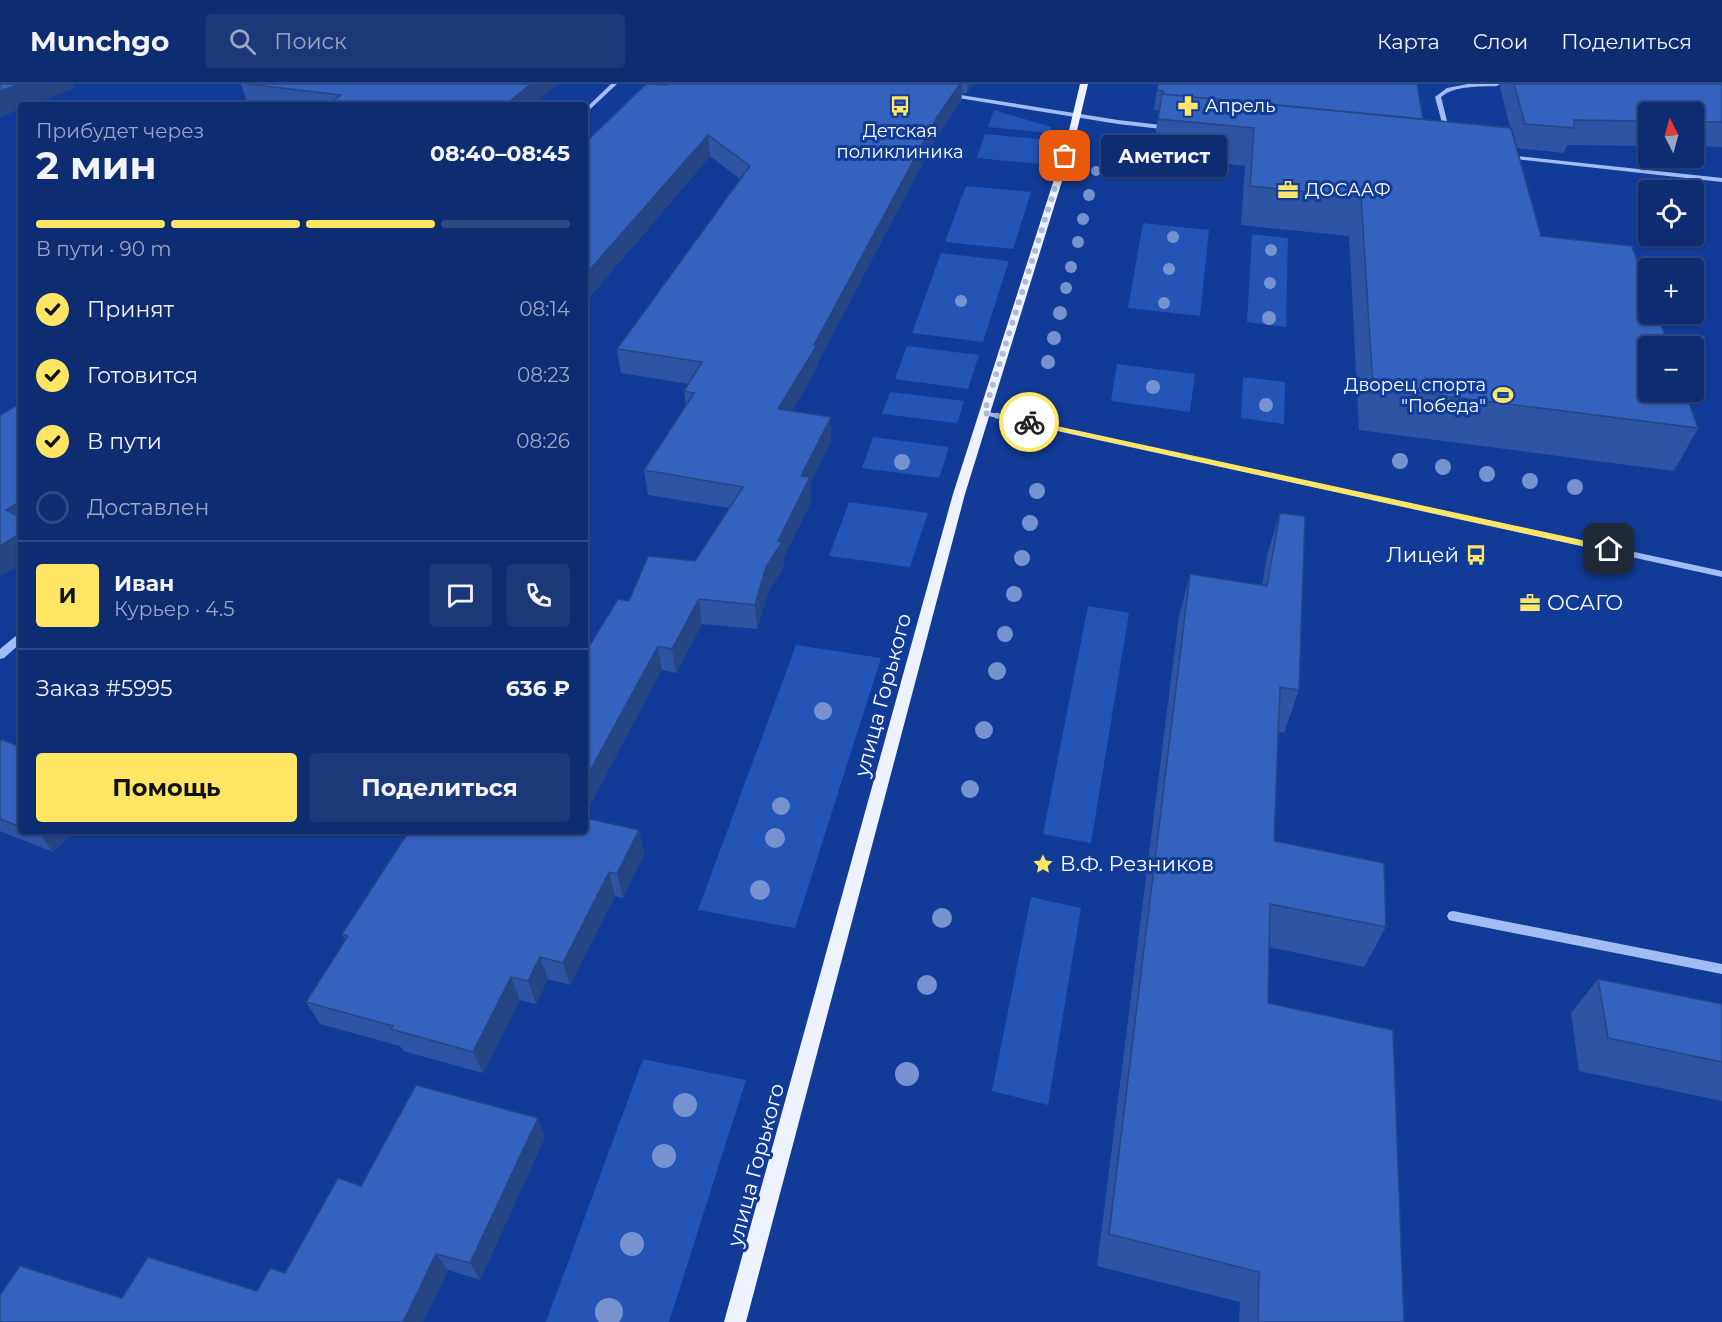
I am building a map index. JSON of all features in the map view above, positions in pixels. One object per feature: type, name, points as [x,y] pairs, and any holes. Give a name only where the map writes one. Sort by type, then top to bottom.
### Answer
[{"type":"main road","name":"улица Горького","points":[[735,1322],[959,494],[1077,116],[1084,84]]},
{"type":"street","points":[[588,109],[614,84]]},
{"type":"street","points":[[1449,140],[1438,97],[1441,92],[1454,88],[1497,84]]},
{"type":"street","points":[[942,94],[1077,116],[1176,128]]},
{"type":"street","points":[[1498,156],[1722,180]]},
{"type":"street","points":[[984,413],[1722,574]]},
{"type":"street","points":[[0,655],[18,640]]},
{"type":"street","points":[[1454,916],[1722,969]]},
{"type":"shaded area","points":[[994,110],[1051,127],[1050,133],[988,127]]},
{"type":"shaded area","points":[[985,134],[1047,140],[1040,164],[977,158]]},
{"type":"shaded area","points":[[966,186],[1031,192],[1013,249],[945,242]]},
{"type":"shaded area","points":[[1143,223],[1209,230],[1200,316],[1128,308]]},
{"type":"shaded area","points":[[1252,234],[1288,238],[1286,327],[1247,322]]},
{"type":"shaded area","points":[[941,253],[1009,261],[983,342],[912,333]]},
{"type":"shaded area","points":[[907,346],[979,355],[968,389],[895,379]]},
{"type":"shaded area","points":[[1117,364],[1195,374],[1190,412],[1111,401]]},
{"type":"shaded area","points":[[1243,377],[1285,382],[1284,424],[1241,418]]},
{"type":"shaded area","points":[[890,392],[964,401],[957,423],[882,414]]},
{"type":"shaded area","points":[[873,437],[949,447],[939,478],[862,468]]},
{"type":"shaded area","points":[[849,502],[928,513],[910,567],[829,556]]},
{"type":"shaded area","points":[[1088,606],[1129,613],[1091,843],[1043,834]]},
{"type":"shaded area","points":[[796,645],[881,658],[795,928],[698,910]]},
{"type":"shaded area","points":[[1031,897],[1081,908],[1048,1105],[992,1091]]},
{"type":"shaded area","points":[[643,1059],[746,1080],[669,1322],[546,1322]]},
{"type":"building","points":[[0,84],[19,84],[0,91]]},
{"type":"building","points":[[247,84],[531,84],[509,102],[331,102],[341,95]]},
{"type":"building","points":[[646,84],[960,84],[937,117],[814,345],[817,345],[778,409],[831,417],[801,476],[810,477],[778,541],[782,542],[766,567],[755,605],[699,599],[672,649],[658,646],[588,774],[588,648],[618,599],[629,601],[648,556],[695,561],[743,487],[644,470],[694,393],[684,391],[702,362],[617,349],[750,166],[708,135],[588,272],[588,140]]},
{"type":"building","points":[[1158,84],[1417,84],[1423,119],[1163,94],[1163,91],[1157,90]]},
{"type":"building","points":[[1514,84],[1722,84],[1722,122],[1704,122],[1704,102],[1638,102],[1638,121],[1574,120],[1574,128],[1525,124]]},
{"type":"building","points":[[1162,94],[1511,128],[1541,236],[1632,246],[1638,263],[1638,324],[1661,324],[1665,336],[1638,336],[1638,402],[1689,402],[1698,428],[1373,387],[1361,197],[1250,186],[1254,128],[1158,119]]},
{"type":"building","points":[[18,405],[18,503],[6,510],[18,516],[18,535],[0,546],[0,415]]},
{"type":"building","points":[[1280,513],[1305,516],[1299,690],[1280,687],[1274,841],[1384,863],[1386,927],[1270,904],[1268,1003],[1393,1030],[1404,1322],[1258,1322],[1259,1272],[1109,1234],[1190,574],[1267,586]]},
{"type":"building","points":[[0,739],[18,746],[18,826],[0,819]]},
{"type":"building","points":[[588,819],[639,830],[617,874],[609,872],[563,963],[540,957],[528,981],[511,977],[473,1052],[391,1029],[393,1026],[306,1002],[348,936],[342,934],[407,834],[588,834]]},
{"type":"building","points":[[1598,979],[1722,1004],[1722,1062],[1608,1038]]},
{"type":"building","points":[[416,1085],[538,1118],[470,1263],[436,1254],[403,1322],[0,1322],[0,1295],[20,1266],[122,1298],[148,1257],[257,1291],[270,1268],[285,1273],[338,1178],[361,1186]]},
{"type":"way so far","points":[[1029,422],[984,413],[1065,156]]},
{"type":"place","name":"Детская поликлиника","points":[[900,106]]},
{"type":"place","name":"Апрель","points":[[1188,106]]},
{"type":"place","name":"Аметист","points":[[1065,156]]},
{"type":"place","name":"ДОСААФ","points":[[1288,190]]},
{"type":"place","name":"Дворец спорта \"Победа\"","points":[[1503,395]]},
{"type":"place","name":"Лицей","points":[[1476,555]]},
{"type":"place","name":"ОСАГО","points":[[1530,603]]},
{"type":"place","name":"В.Ф. Резников","points":[[1043,864]]},
{"type":"route","points":[[1029,422],[1609,549]]}]
